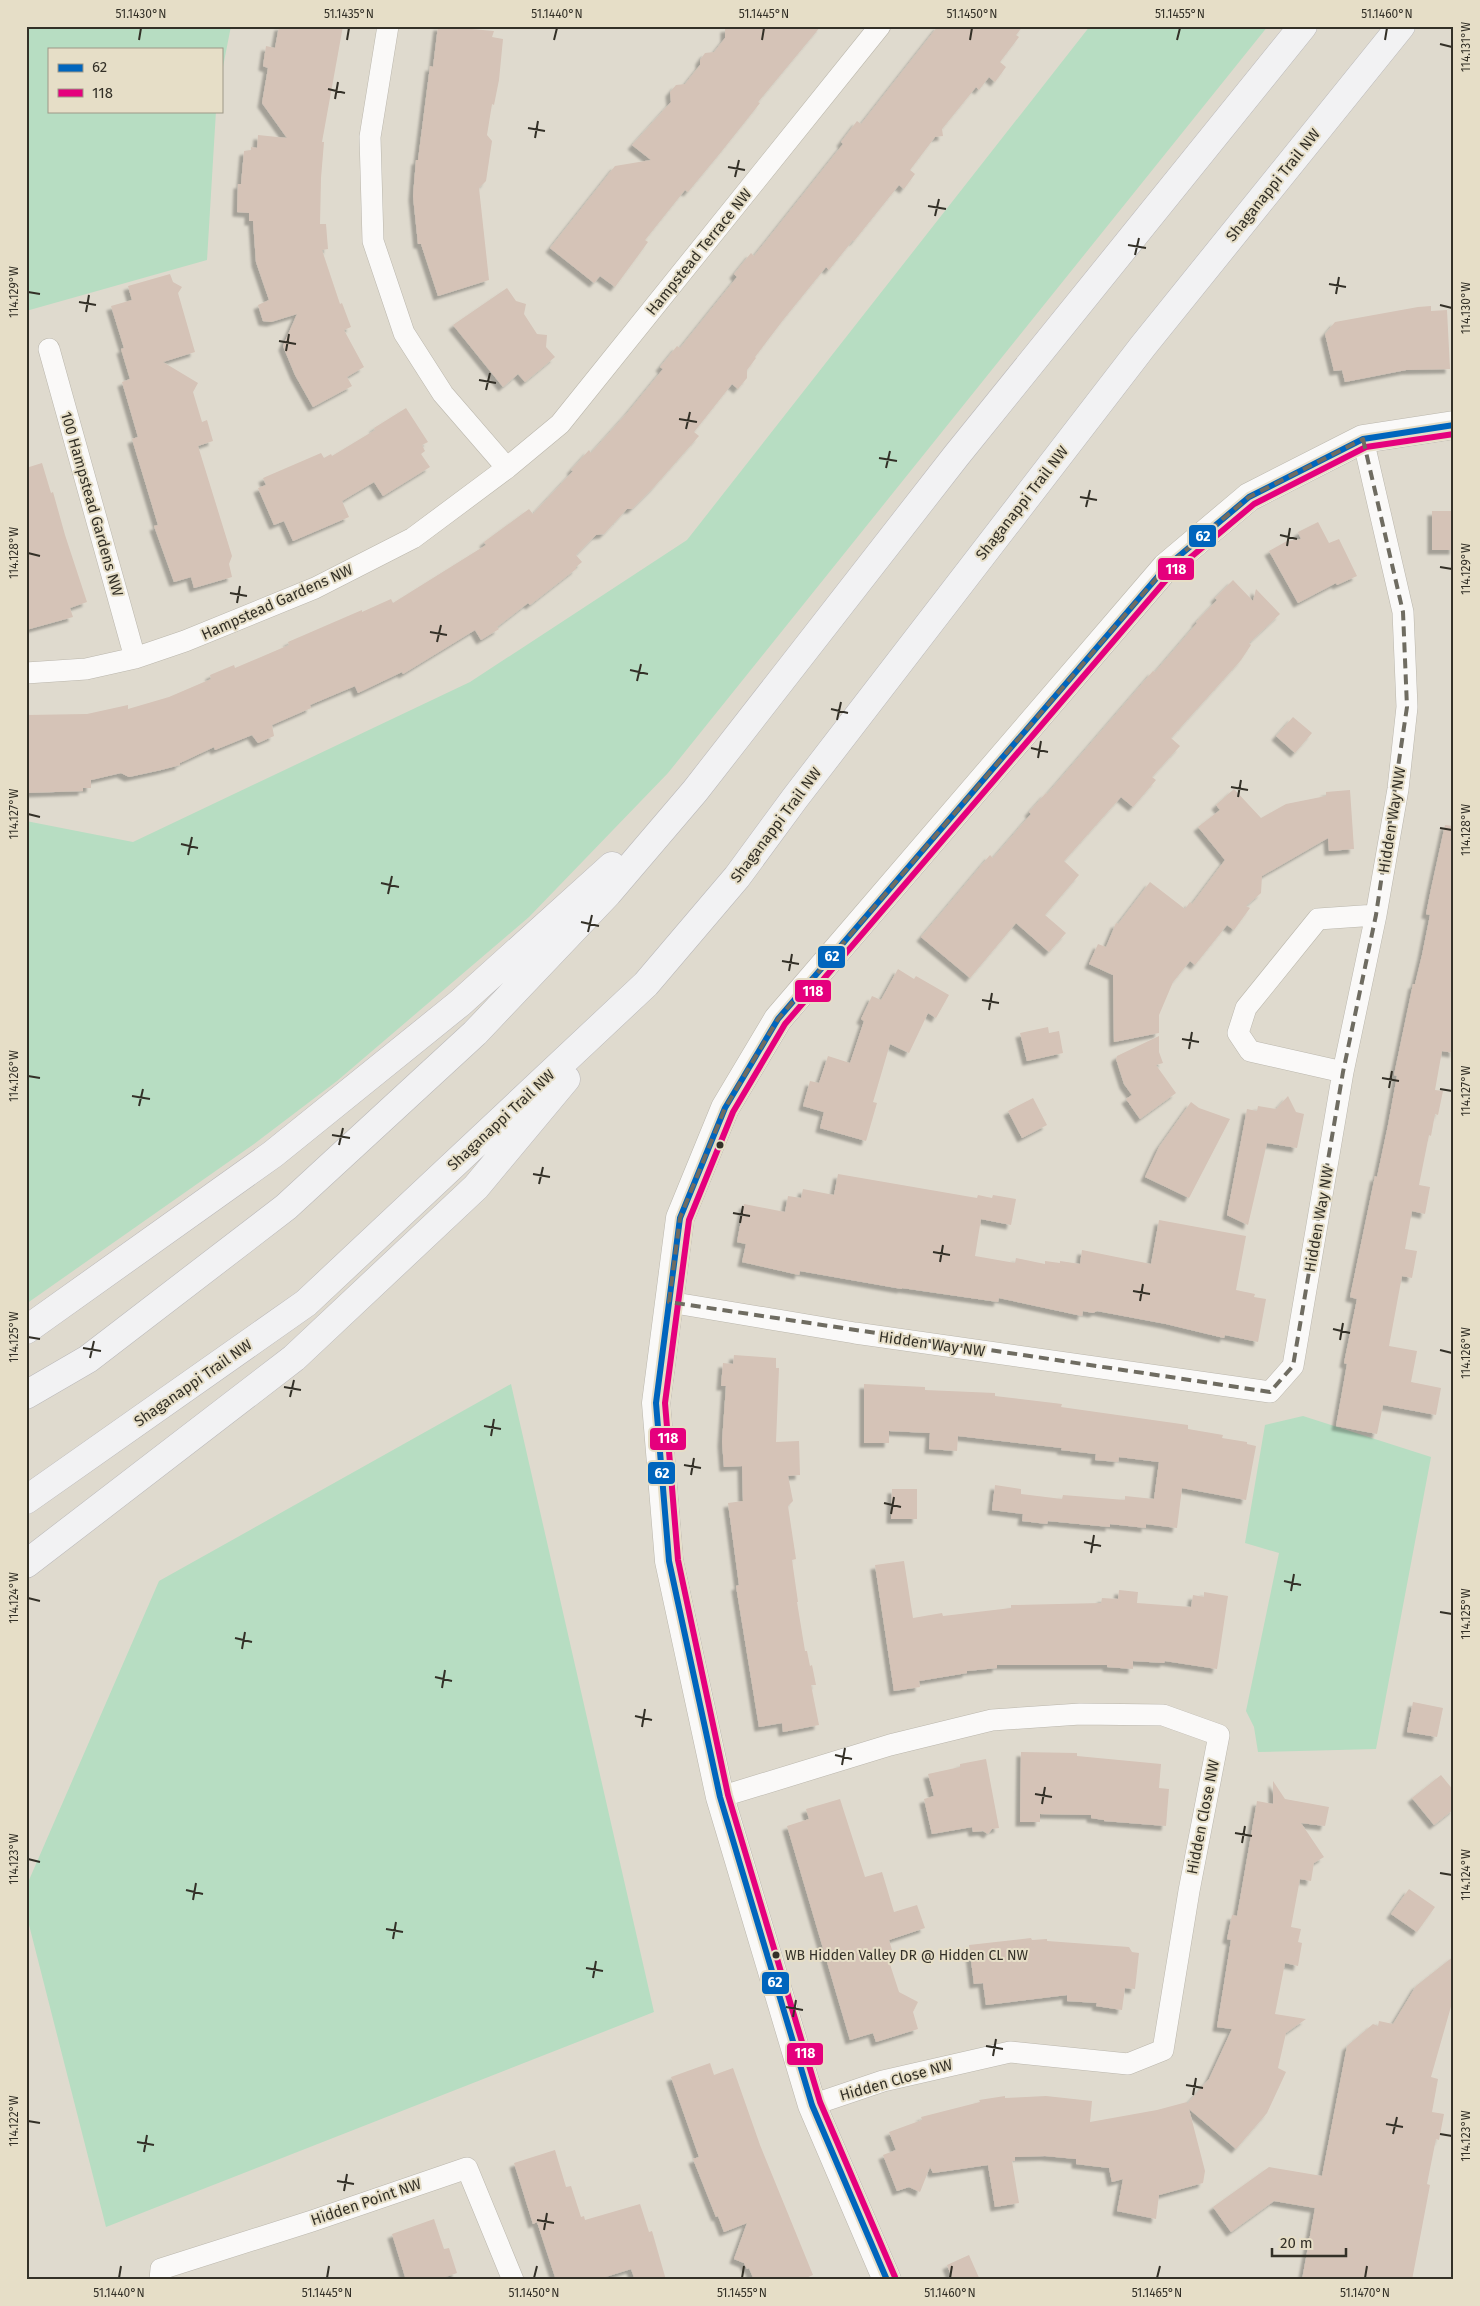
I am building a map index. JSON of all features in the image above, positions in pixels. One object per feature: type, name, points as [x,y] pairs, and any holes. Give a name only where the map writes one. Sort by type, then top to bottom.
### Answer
[{"type":"main road","points":[[26,1409],[286,1207],[475,1034],[608,894],[695,791],[962,448],[1302,26]]},
{"type":"main road","name":"Shaganappi Trail NW","points":[[26,1500],[306,1303],[646,984],[738,877],[795,798],[1143,346],[1401,26]]},
{"type":"main road","points":[[26,1330],[272,1154],[460,1003],[695,791]]},
{"type":"main road","points":[[26,1564],[294,1358],[476,1187],[646,984]]},
{"type":"main road","points":[[26,1396],[88,1359]]},
{"type":"street","points":[[388,26],[370,137],[373,241],[404,333],[443,394],[507,468]]},
{"type":"street","name":"Hampstead Terrace NW","points":[[507,468],[560,424],[880,26]]},
{"type":"street","name":"100 Hampstead Gardens NW","points":[[49,350],[136,658]]},
{"type":"street","points":[[887,2280],[812,2106],[720,1797],[669,1561],[656,1403],[680,1218],[725,1108],[778,1019],[1166,566],[1249,497],[1363,439],[1454,425]]},
{"type":"street","name":"Hidden Way NW","points":[[669,1302],[855,1333],[1270,1392],[1292,1366],[1343,1072],[1376,915],[1398,788],[1407,707],[1403,612],[1363,439]]},
{"type":"street","name":"Hampstead Gardens NW","points":[[26,673],[86,670],[136,658],[185,641],[323,584],[413,538],[507,468]]},
{"type":"street","points":[[1343,1072],[1250,1051],[1238,1033],[1246,1008],[1318,919],[1376,915]]},
{"type":"street","name":"Hidden Close NW","points":[[720,1797],[890,1745],[992,1720],[1080,1714],[1163,1715],[1219,1735],[1189,1891],[1163,2050],[1128,2064],[1010,2052],[883,2081],[812,2106]]},
{"type":"street","name":"Hidden Point NW","points":[[160,2280],[161,2269],[312,2221],[467,2168],[513,2280]]},
{"type":"highlighted area","points":[[1363,439],[1403,612],[1407,707],[1376,915],[1343,1072],[1293,1366],[1270,1392],[669,1302],[680,1218],[725,1108],[778,1019],[1166,567],[1249,497]]},
{"type":"green space","points":[[26,26],[231,26],[222,72],[222,48],[48,48],[48,112],[216,112],[207,260],[26,311]]},
{"type":"green space","points":[[1090,26],[1268,26],[668,773],[529,917],[337,1081],[254,1144],[26,1304],[26,821],[133,842],[470,682],[687,540]]},
{"type":"green space","points":[[511,1384],[654,2012],[106,2227],[26,1913],[26,1887],[159,1581]]},
{"type":"green space","points":[[1303,1416],[1431,1457],[1376,1749],[1258,1752],[1254,1727],[1246,1711],[1279,1553],[1245,1543],[1265,1425]]},
{"type":"building","points":[[279,26],[343,26],[322,142],[324,142],[320,224],[326,224],[328,249],[322,250],[340,304],[342,303],[351,327],[344,330],[364,367],[347,377],[352,386],[313,407],[295,375],[283,346],[297,314],[271,322],[263,321],[258,305],[269,300],[256,262],[253,221],[249,221],[249,213],[237,212],[238,184],[241,184],[244,151],[251,150],[251,147],[257,148],[258,135],[287,138],[262,103],[268,68],[263,66],[266,46],[275,48]]},
{"type":"building","points":[[438,26],[494,31],[492,37],[503,39],[499,80],[494,105],[492,104],[487,135],[492,141],[486,181],[479,188],[489,280],[438,296],[421,244],[418,244],[413,196],[416,160],[418,160],[430,66],[433,67]]},
{"type":"building","points":[[744,26],[821,26],[758,102],[760,103],[721,152],[688,192],[685,190],[645,240],[648,242],[615,287],[600,276],[594,283],[550,248],[615,166],[651,160],[632,145],[671,102],[670,92],[676,85],[685,84],[700,65],[700,60],[705,53],[714,52],[725,38],[725,28]]},
{"type":"building","points":[[938,26],[1023,26],[1016,35],[1019,37],[1000,62],[1006,67],[995,82],[989,77],[979,90],[976,87],[942,129],[943,136],[935,137],[910,170],[915,174],[904,189],[899,185],[829,270],[826,267],[755,357],[747,370],[747,378],[738,389],[732,384],[694,432],[699,436],[654,487],[632,509],[627,509],[604,534],[596,535],[576,555],[582,562],[576,569],[530,605],[528,603],[497,627],[499,629],[481,640],[475,630],[403,674],[402,672],[358,693],[355,686],[310,705],[311,708],[272,725],[274,736],[258,743],[252,735],[215,750],[214,747],[180,763],[180,765],[129,777],[121,773],[91,780],[91,788],[83,788],[83,791],[26,793],[26,715],[87,714],[128,705],[128,709],[169,697],[211,679],[210,675],[234,665],[235,668],[289,645],[288,642],[362,610],[362,612],[391,599],[393,603],[486,545],[484,542],[529,509],[533,514],[573,471],[571,470],[589,450],[591,453],[628,412],[663,369],[660,367],[677,346],[680,348],[737,277],[734,274],[751,253],[754,256],[843,144],[841,142],[857,121],[861,124]]},
{"type":"building","points":[[170,274],[173,282],[182,287],[178,293],[195,352],[163,362],[198,383],[193,392],[202,422],[207,420],[213,441],[198,446],[232,556],[229,564],[232,577],[194,588],[191,577],[174,582],[154,526],[158,525],[132,439],[138,437],[122,382],[130,379],[121,349],[124,348],[111,306],[132,300],[128,286]]},
{"type":"building","points":[[507,288],[516,301],[526,304],[524,314],[537,334],[547,335],[546,347],[555,357],[525,382],[518,374],[503,387],[453,325]]},
{"type":"building","points":[[1431,306],[1431,311],[1447,310],[1450,369],[1406,370],[1345,382],[1342,370],[1334,371],[1325,334],[1335,322]]},
{"type":"building","points":[[406,408],[428,442],[422,445],[425,451],[421,454],[430,467],[383,496],[374,482],[342,501],[349,517],[293,541],[284,521],[274,525],[258,488],[266,485],[263,478],[321,453],[324,458],[331,454],[332,456],[375,430],[374,428]]},
{"type":"building","points":[[42,463],[51,493],[53,492],[87,602],[70,608],[73,617],[26,630],[26,468]]},
{"type":"building","points":[[1432,511],[1454,511],[1454,550],[1432,550]]},
{"type":"building","points":[[1318,522],[1329,543],[1339,539],[1357,576],[1337,585],[1336,583],[1298,603],[1269,551],[1287,541],[1301,539],[1298,532]]},
{"type":"building","points":[[1233,580],[1253,601],[1256,589],[1280,614],[1249,643],[1251,645],[1241,660],[1171,738],[1180,746],[1152,777],[1156,780],[1133,807],[1121,797],[1064,861],[1079,875],[1045,915],[1066,933],[1049,952],[1016,923],[970,978],[921,937],[990,855],[993,858],[1031,814],[1029,812],[1047,794],[1153,671],[1155,672],[1196,622],[1217,600],[1215,598]]},
{"type":"building","points":[[1293,717],[1312,733],[1295,753],[1276,736]]},
{"type":"building","points":[[1234,789],[1261,818],[1286,804],[1326,796],[1326,792],[1350,790],[1354,849],[1329,851],[1328,838],[1262,876],[1261,893],[1246,906],[1250,908],[1234,930],[1227,925],[1195,965],[1190,961],[1173,982],[1159,1015],[1159,1033],[1114,1042],[1113,975],[1089,964],[1098,944],[1106,947],[1116,923],[1118,924],[1150,882],[1185,909],[1190,902],[1192,904],[1225,860],[1198,827],[1220,810],[1216,805]]},
{"type":"building","points":[[1445,825],[1454,826],[1454,1053],[1442,1051],[1435,1090],[1443,1091],[1438,1115],[1435,1114],[1431,1136],[1429,1135],[1419,1185],[1430,1187],[1425,1214],[1412,1211],[1405,1249],[1417,1251],[1412,1278],[1402,1276],[1389,1346],[1417,1351],[1411,1382],[1441,1388],[1436,1415],[1383,1405],[1377,1434],[1336,1426],[1347,1364],[1344,1363],[1357,1299],[1350,1297],[1375,1176],[1377,1177],[1388,1125],[1397,1076],[1394,1075],[1413,984],[1415,984],[1422,955],[1430,915],[1426,914]]},
{"type":"building","points":[[898,969],[914,979],[916,976],[949,995],[936,1018],[928,1013],[909,1053],[890,1044],[873,1102],[877,1103],[866,1141],[820,1128],[824,1112],[803,1106],[810,1081],[819,1083],[828,1056],[850,1063],[864,1021],[861,1019],[872,996],[881,1000]]},
{"type":"building","points":[[1048,1027],[1049,1033],[1059,1031],[1063,1053],[1027,1061],[1020,1033]]},
{"type":"building","points":[[1159,1036],[1159,1052],[1163,1063],[1156,1065],[1176,1093],[1140,1119],[1126,1099],[1132,1095],[1124,1084],[1116,1059],[1117,1056]]},
{"type":"building","points":[[1288,1096],[1296,1112],[1304,1114],[1297,1148],[1267,1143],[1248,1225],[1227,1215],[1247,1109],[1257,1111],[1258,1106],[1276,1109]]},
{"type":"building","points":[[1033,1098],[1047,1125],[1022,1138],[1008,1111]]},
{"type":"building","points":[[1191,1102],[1199,1108],[1230,1119],[1189,1198],[1145,1177],[1159,1147]]},
{"type":"building","points":[[838,1174],[977,1198],[978,1195],[992,1198],[993,1195],[1016,1199],[1011,1225],[981,1219],[975,1256],[1015,1263],[1016,1258],[1045,1264],[1045,1261],[1060,1263],[1060,1261],[1080,1264],[1082,1250],[1151,1264],[1159,1220],[1246,1236],[1236,1290],[1255,1294],[1254,1297],[1266,1299],[1258,1342],[1225,1335],[1224,1338],[1166,1324],[1097,1311],[1093,1313],[1083,1311],[1082,1316],[999,1298],[998,1302],[902,1289],[800,1271],[799,1275],[742,1262],[746,1244],[737,1242],[744,1204],[785,1212],[788,1196],[801,1198],[803,1189],[834,1195]]},
{"type":"building","points":[[734,1355],[776,1358],[776,1368],[779,1368],[776,1442],[799,1441],[800,1475],[788,1476],[793,1501],[788,1506],[796,1559],[792,1560],[797,1602],[805,1651],[807,1651],[810,1666],[812,1665],[816,1685],[811,1685],[819,1725],[783,1732],[782,1723],[759,1727],[736,1586],[739,1585],[728,1503],[743,1501],[742,1466],[724,1467],[722,1442],[726,1386],[721,1386],[723,1363],[733,1364]]},
{"type":"building","points":[[864,1384],[925,1387],[925,1390],[995,1393],[995,1396],[1062,1404],[1061,1407],[1188,1425],[1188,1429],[1223,1435],[1222,1438],[1247,1442],[1247,1444],[1256,1446],[1246,1500],[1182,1488],[1177,1528],[1146,1524],[1146,1528],[1110,1524],[1110,1527],[1048,1521],[1047,1524],[1022,1521],[1023,1514],[992,1510],[995,1485],[1021,1489],[1021,1494],[1062,1499],[1063,1495],[1125,1500],[1125,1496],[1154,1499],[1159,1462],[1119,1457],[1118,1462],[1095,1460],[1096,1454],[1061,1450],[1062,1448],[958,1436],[957,1451],[929,1449],[930,1433],[889,1431],[889,1443],[864,1443]]},
{"type":"building","points":[[892,1489],[917,1489],[917,1519],[891,1519]]},
{"type":"building","points":[[904,1561],[913,1618],[942,1613],[943,1616],[1011,1608],[1011,1605],[1101,1603],[1102,1598],[1118,1599],[1119,1590],[1138,1592],[1137,1603],[1191,1607],[1193,1595],[1204,1597],[1204,1592],[1228,1596],[1217,1669],[1165,1661],[1164,1663],[1133,1661],[1133,1669],[1107,1667],[1107,1665],[997,1665],[997,1668],[967,1671],[967,1673],[919,1681],[920,1687],[894,1691],[875,1565]]},
{"type":"building","points":[[1413,1702],[1443,1708],[1437,1737],[1407,1732]]},
{"type":"building","points":[[1021,1752],[1077,1753],[1077,1756],[1161,1764],[1159,1788],[1169,1789],[1166,1826],[1104,1821],[1091,1818],[1091,1815],[1040,1814],[1040,1822],[1020,1822]]},
{"type":"building","points":[[986,1759],[999,1828],[992,1829],[988,1834],[983,1831],[973,1832],[972,1827],[932,1834],[924,1799],[934,1796],[928,1774],[960,1767],[960,1764]]},
{"type":"building","points":[[1441,1775],[1454,1791],[1454,1809],[1434,1825],[1412,1798]]},
{"type":"building","points":[[1273,1781],[1285,1799],[1329,1807],[1325,1826],[1301,1823],[1324,1857],[1314,1863],[1311,1881],[1300,1879],[1291,1927],[1301,1929],[1298,1942],[1302,1943],[1298,1966],[1285,1963],[1275,2014],[1306,2019],[1286,2033],[1278,2068],[1286,2072],[1267,2113],[1236,2149],[1189,2109],[1205,2171],[1203,2183],[1159,2195],[1156,2219],[1117,2211],[1123,2179],[1112,2182],[1109,2168],[1076,2164],[1076,2159],[1045,2156],[1015,2157],[1015,2161],[1012,2161],[1019,2203],[995,2207],[988,2165],[933,2173],[930,2167],[920,2192],[909,2187],[897,2191],[883,2155],[896,2150],[889,2132],[922,2120],[921,2117],[980,2102],[979,2100],[1005,2096],[1005,2098],[1046,2096],[1092,2101],[1090,2122],[1157,2110],[1187,2102],[1187,2104],[1209,2079],[1232,2029],[1217,2027],[1231,1940],[1227,1939],[1232,1915],[1237,1916],[1257,1801],[1273,1804]]},
{"type":"building","points":[[840,1799],[865,1877],[882,1872],[894,1912],[917,1905],[925,1928],[889,1940],[892,1950],[886,1952],[899,1992],[918,2002],[913,2012],[918,2029],[876,2042],[873,2033],[850,2040],[787,1826],[809,1819],[806,1809]]},
{"type":"building","points":[[1409,1889],[1435,1907],[1417,1932],[1391,1914]]},
{"type":"building","points":[[1031,1938],[1032,1940],[1047,1939],[1047,1941],[1129,1947],[1132,1952],[1139,1953],[1135,1989],[1125,1988],[1122,2010],[1096,2006],[1097,2003],[1067,2001],[1067,1995],[986,2005],[983,1983],[974,1984],[969,1945]]},
{"type":"building","points":[[1454,1956],[1454,1996],[1431,2077],[1438,2079],[1432,2112],[1444,2114],[1439,2140],[1436,2139],[1427,2184],[1430,2185],[1412,2280],[1302,2280],[1315,2208],[1274,2201],[1231,2232],[1213,2207],[1269,2167],[1322,2176],[1347,2046],[1373,2024],[1378,2026],[1379,2021],[1393,2024],[1416,1986]]},
{"type":"building","points":[[710,2063],[714,2075],[733,2068],[760,2145],[813,2275],[801,2280],[754,2280],[749,2268],[747,2269],[744,2263],[734,2259],[747,2223],[724,2232],[718,2216],[716,2217],[693,2159],[699,2157],[671,2077]]},
{"type":"building","points":[[555,2150],[566,2187],[571,2186],[581,2217],[584,2216],[585,2220],[640,2204],[649,2232],[652,2231],[666,2280],[635,2280],[631,2269],[596,2280],[556,2280],[537,2222],[533,2224],[514,2163]]},
{"type":"building","points":[[434,2219],[444,2249],[449,2248],[457,2273],[437,2280],[406,2280],[392,2234]]},
{"type":"building","points":[[969,2255],[980,2280],[953,2280],[947,2265]]},
{"type":"transit line","name":"62","points":[[887,2280],[812,2105],[720,1797],[669,1561],[656,1403],[680,1218],[725,1108],[778,1019],[1166,567],[1249,497],[1363,439],[1454,425]]},
{"type":"transit line","name":"118","points":[[895,2277],[820,2102],[728,1795],[678,1560],[665,1403],[689,1220],[733,1112],[785,1024],[1172,573],[1254,504],[1366,447],[1454,434]]},
{"type":"place","name":"WB Hidden Valley DR @ Hidden CL NW","points":[[776,1955]]}]
